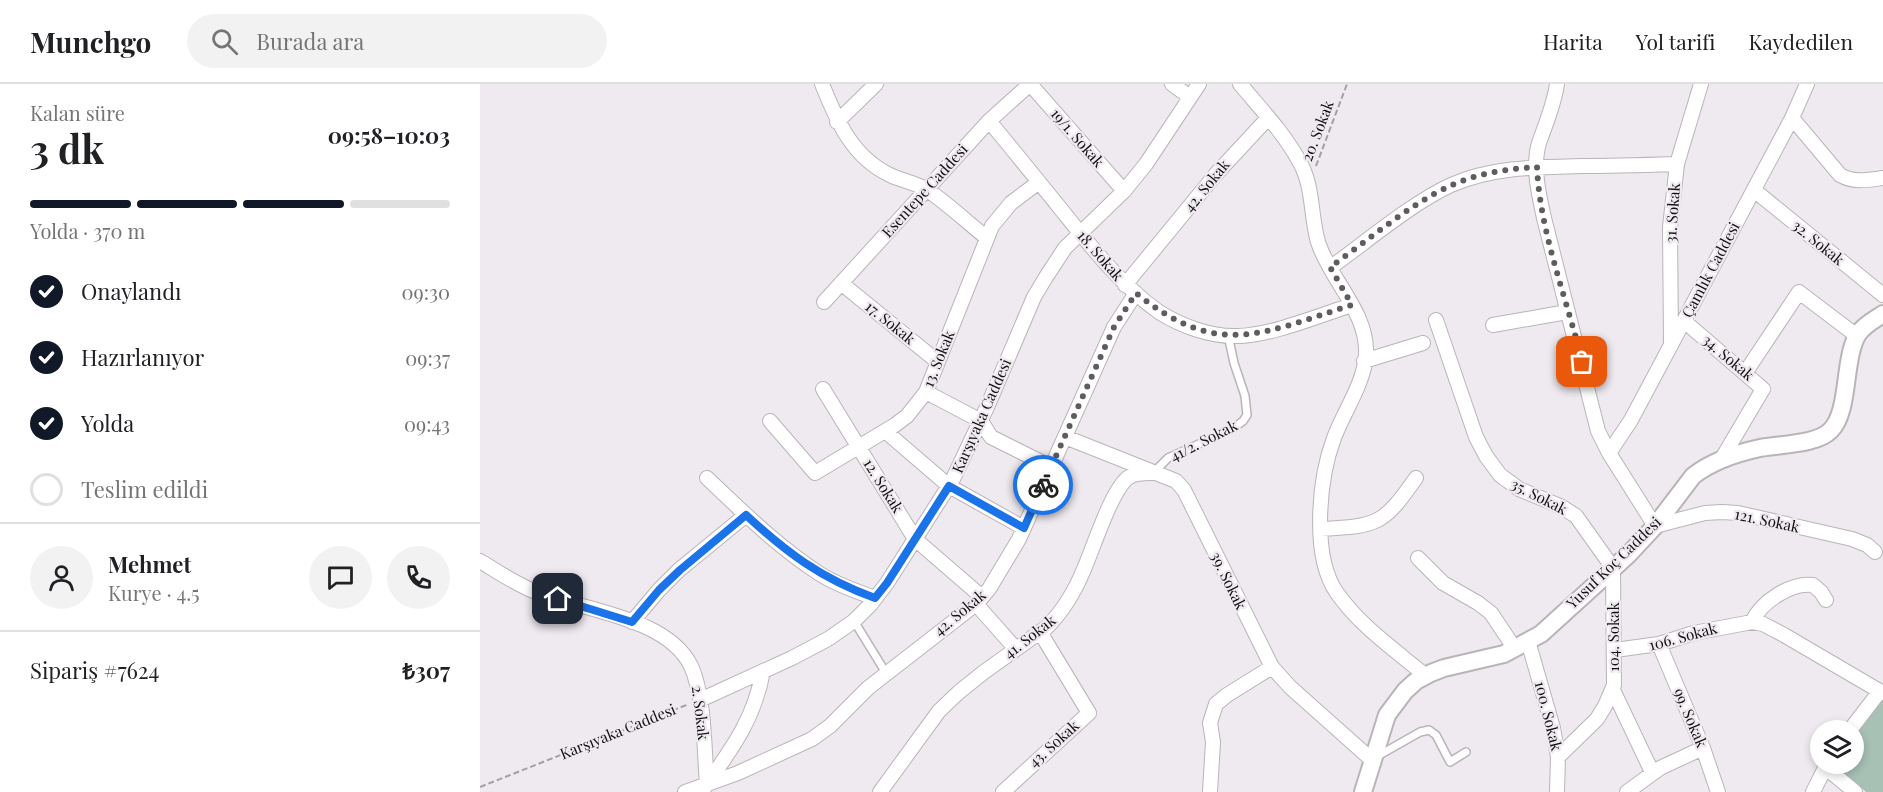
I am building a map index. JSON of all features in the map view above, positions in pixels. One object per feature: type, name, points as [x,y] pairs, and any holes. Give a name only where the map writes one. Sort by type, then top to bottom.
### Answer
[{"type":"street","points":[[822,84],[837,122],[861,156],[890,175],[927,189],[987,238]]},
{"type":"street","points":[[837,122],[876,84]]},
{"type":"street","name":"Esentepe Caddesi","points":[[824,302],[989,120],[1030,84]]},
{"type":"street","name":"19/1. Sokak","points":[[1030,84],[1124,191]]},
{"type":"street","points":[[1172,84],[1190,97]]},
{"type":"street","name":"Karşıyaka Caddesi","points":[[700,700],[828,639],[854,621],[875,598],[949,486],[981,421],[1034,297],[1065,248],[1124,191],[1146,164],[1199,84]]},
{"type":"street","points":[[1240,84],[1298,158],[1309,185],[1319,244],[1362,328],[1364,361],[1351,400],[1329,451],[1323,475],[1321,529],[1327,571],[1335,590],[1359,620],[1426,676]]},
{"type":"street","points":[[1557,84],[1546,126],[1538,145],[1538,188],[1544,218],[1598,431],[1609,453],[1655,526]]},
{"type":"street","name":"31. Sokak","points":[[1671,346],[1670,227],[1677,165],[1701,84]]},
{"type":"street","name":"Çamlık Caddesi","points":[[1609,453],[1631,420],[1671,346],[1792,118],[1807,84]]},
{"type":"street","name":"42. Sokak","points":[[685,792],[704,788],[812,739],[830,726],[886,673],[979,600],[1005,565],[1024,528],[1131,289],[1222,167],[1268,118]]},
{"type":"street","points":[[1792,118],[1840,175],[1847,179],[1860,181],[1883,178]]},
{"type":"street","name":"18. Sokak","points":[[989,120],[1080,234],[1131,289],[1160,312],[1179,322],[1209,333],[1250,335],[1352,305]]},
{"type":"street","points":[[1330,267],[1412,209],[1450,186],[1477,177],[1511,169],[1537,167],[1677,165]]},
{"type":"street","name":"13. Sokak","points":[[770,421],[815,473],[859,448],[907,416],[926,393],[992,226],[1011,203],[1039,182]]},
{"type":"street","name":"32. Sokak","points":[[1754,190],[1883,295]]},
{"type":"street","name":"17. Sokak","points":[[841,283],[938,362]]},
{"type":"street","points":[[1745,372],[1799,292],[1857,336],[1868,324],[1883,314]]},
{"type":"street","points":[[1493,325],[1567,312]]},
{"type":"street","name":"35. Sokak","points":[[1436,320],[1476,437],[1500,476],[1519,489],[1562,507],[1576,516],[1613,568]]},
{"type":"street","name":"34. Sokak","points":[[1684,321],[1763,388],[1721,460]]},
{"type":"street","name":"Yusuf Koç Caddesi","points":[[1363,792],[1387,715],[1411,686],[1444,668],[1490,659],[1540,634],[1613,568],[1655,526],[1693,476],[1710,464],[1759,448],[1818,438],[1830,431],[1838,418],[1857,336]]},
{"type":"street","points":[[1364,361],[1423,343]]},
{"type":"street","name":"12. Sokak","points":[[823,389],[915,539],[979,600],[1016,649]]},
{"type":"street","points":[[926,393],[981,421],[991,437],[1051,467]]},
{"type":"street","points":[[885,431],[949,486],[1024,528]]},
{"type":"street","name":"39. Sokak","points":[[1065,437],[1176,481],[1184,490],[1272,668],[1372,760]]},
{"type":"street","name":"41. Sokak","points":[[880,792],[939,711],[959,692],[1040,632],[1059,614],[1071,596],[1117,491],[1129,477],[1153,473]]},
{"type":"street","points":[[707,478],[789,552],[821,575],[875,598]]},
{"type":"street","points":[[1321,529],[1360,527],[1383,518],[1397,505],[1416,478]]},
{"type":"street","name":"121. Sokak","points":[[1655,526],[1705,513],[1738,513],[1860,542],[1875,552]]},
{"type":"street","points":[[632,622],[659,590],[680,570],[746,515]]},
{"type":"street","name":"100. Sokak","points":[[1418,558],[1443,583],[1491,613],[1522,645],[1553,728],[1558,757],[1557,792]]},
{"type":"street","name":"2. Sokak","points":[[480,561],[535,592],[632,622],[659,635],[682,652],[693,673],[700,700],[704,788]]},
{"type":"street","name":"104. Sokak","points":[[1558,757],[1597,719],[1613,690],[1615,650],[1613,568]]},
{"type":"street","points":[[1826,600],[1818,588],[1804,585],[1767,602],[1757,612],[1752,622],[1763,624],[1784,635],[1881,692],[1858,720]]},
{"type":"street","name":"106. Sokak","points":[[1615,650],[1659,645],[1694,633],[1752,622]]},
{"type":"street","name":"43. Sokak","points":[[1003,792],[1089,713],[1040,632]]},
{"type":"street","name":"99. Sokak","points":[[1659,645],[1703,748],[1718,792]]},
{"type":"street","points":[[1210,792],[1213,742],[1210,723],[1216,704],[1272,668]]},
{"type":"street","name":"2. Sokak","points":[[704,788],[739,739],[759,692],[763,671]]},
{"type":"street","points":[[1613,690],[1652,772]]},
{"type":"street","points":[[1627,792],[1652,772],[1703,748]]},
{"type":"street","points":[[1813,792],[1822,774]]},
{"type":"street","points":[[1836,774],[1855,792]]},
{"type":"lane","name":"41/2. Sokak","points":[[1153,473],[1168,458],[1232,429],[1247,415],[1245,396],[1228,335]]},
{"type":"lane","points":[[854,621],[886,673]]},
{"type":"lane","points":[[1372,760],[1420,732],[1429,730],[1436,735],[1450,762],[1466,752]]},
{"type":"path","name":"20. Sokak","points":[[1309,185],[1347,84]]},
{"type":"path","name":"Karşıyaka Caddesi","points":[[480,787],[700,700]]},
{"type":"green space","points":[[1883,698],[1883,792],[1866,792],[1845,774],[1864,774],[1864,721]]},
{"type":"way so far","points":[[1043,485],[1114,327],[1136,293],[1160,312],[1179,322],[1209,333],[1236,336],[1265,332],[1352,305],[1330,267],[1412,209],[1450,186],[1511,169],[1537,167],[1538,188],[1544,218],[1582,362]]},
{"type":"route","points":[[558,599],[632,622],[659,590],[680,570],[746,515],[789,552],[821,575],[875,598],[949,486],[1024,528],[1043,485]]}]
